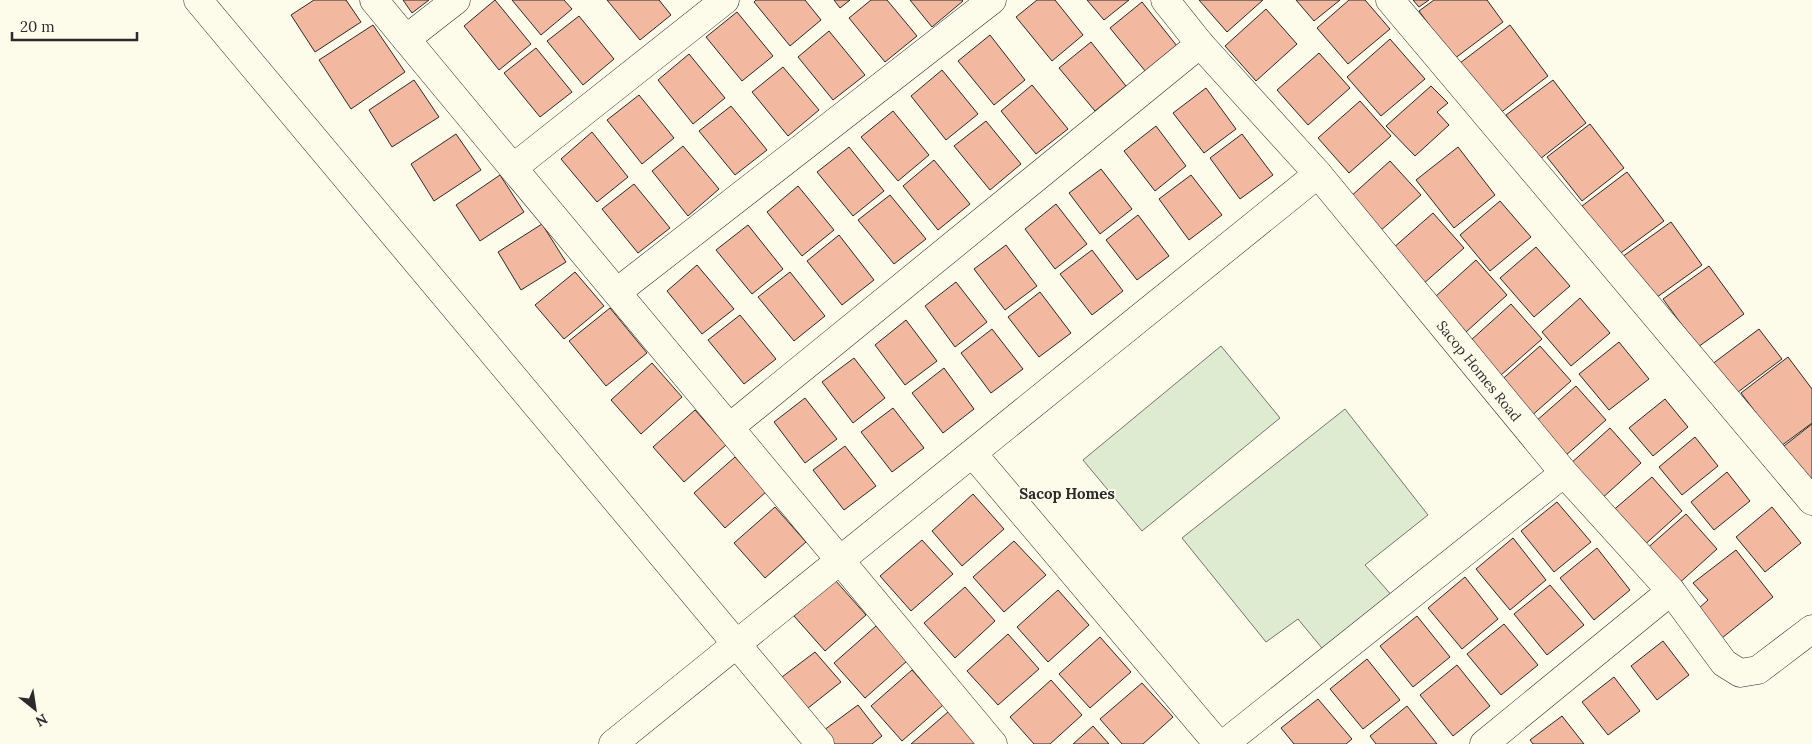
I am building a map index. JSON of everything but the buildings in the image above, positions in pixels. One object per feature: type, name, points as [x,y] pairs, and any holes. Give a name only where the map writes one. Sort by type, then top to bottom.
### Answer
[{"type":"street","points":[[198,0],[820,744]]},
{"type":"street","points":[[374,0],[992,744]]},
{"type":"street","points":[[406,39],[456,0]]},
{"type":"street","points":[[513,168],[725,0]]},
{"type":"street","points":[[617,292],[992,0]]},
{"type":"street","name":"Sacop Homes Road","points":[[1165,0],[1200,44],[1318,174],[1564,473],[1671,591],[1724,662],[1740,672],[1758,670],[1812,629]]},
{"type":"street","points":[[1390,0],[1812,501]]},
{"type":"street","points":[[730,428],[1200,44]]},
{"type":"street","points":[[614,744],[839,559],[973,454],[1318,174]]},
{"type":"street","points":[[973,454],[1218,744]]},
{"type":"street","points":[[1224,744],[1564,473]]},
{"type":"street","points":[[1484,744],[1671,591]]},
{"type":"green space","points":[[1221,346],[1280,418],[1142,531],[1083,460]]},
{"type":"green space","points":[[1345,409],[1428,515],[1365,565],[1394,598],[1326,653],[1298,619],[1266,642],[1182,538]]},
{"type":"district","name":"Sacop Homes","points":[[1067,493]]}]
